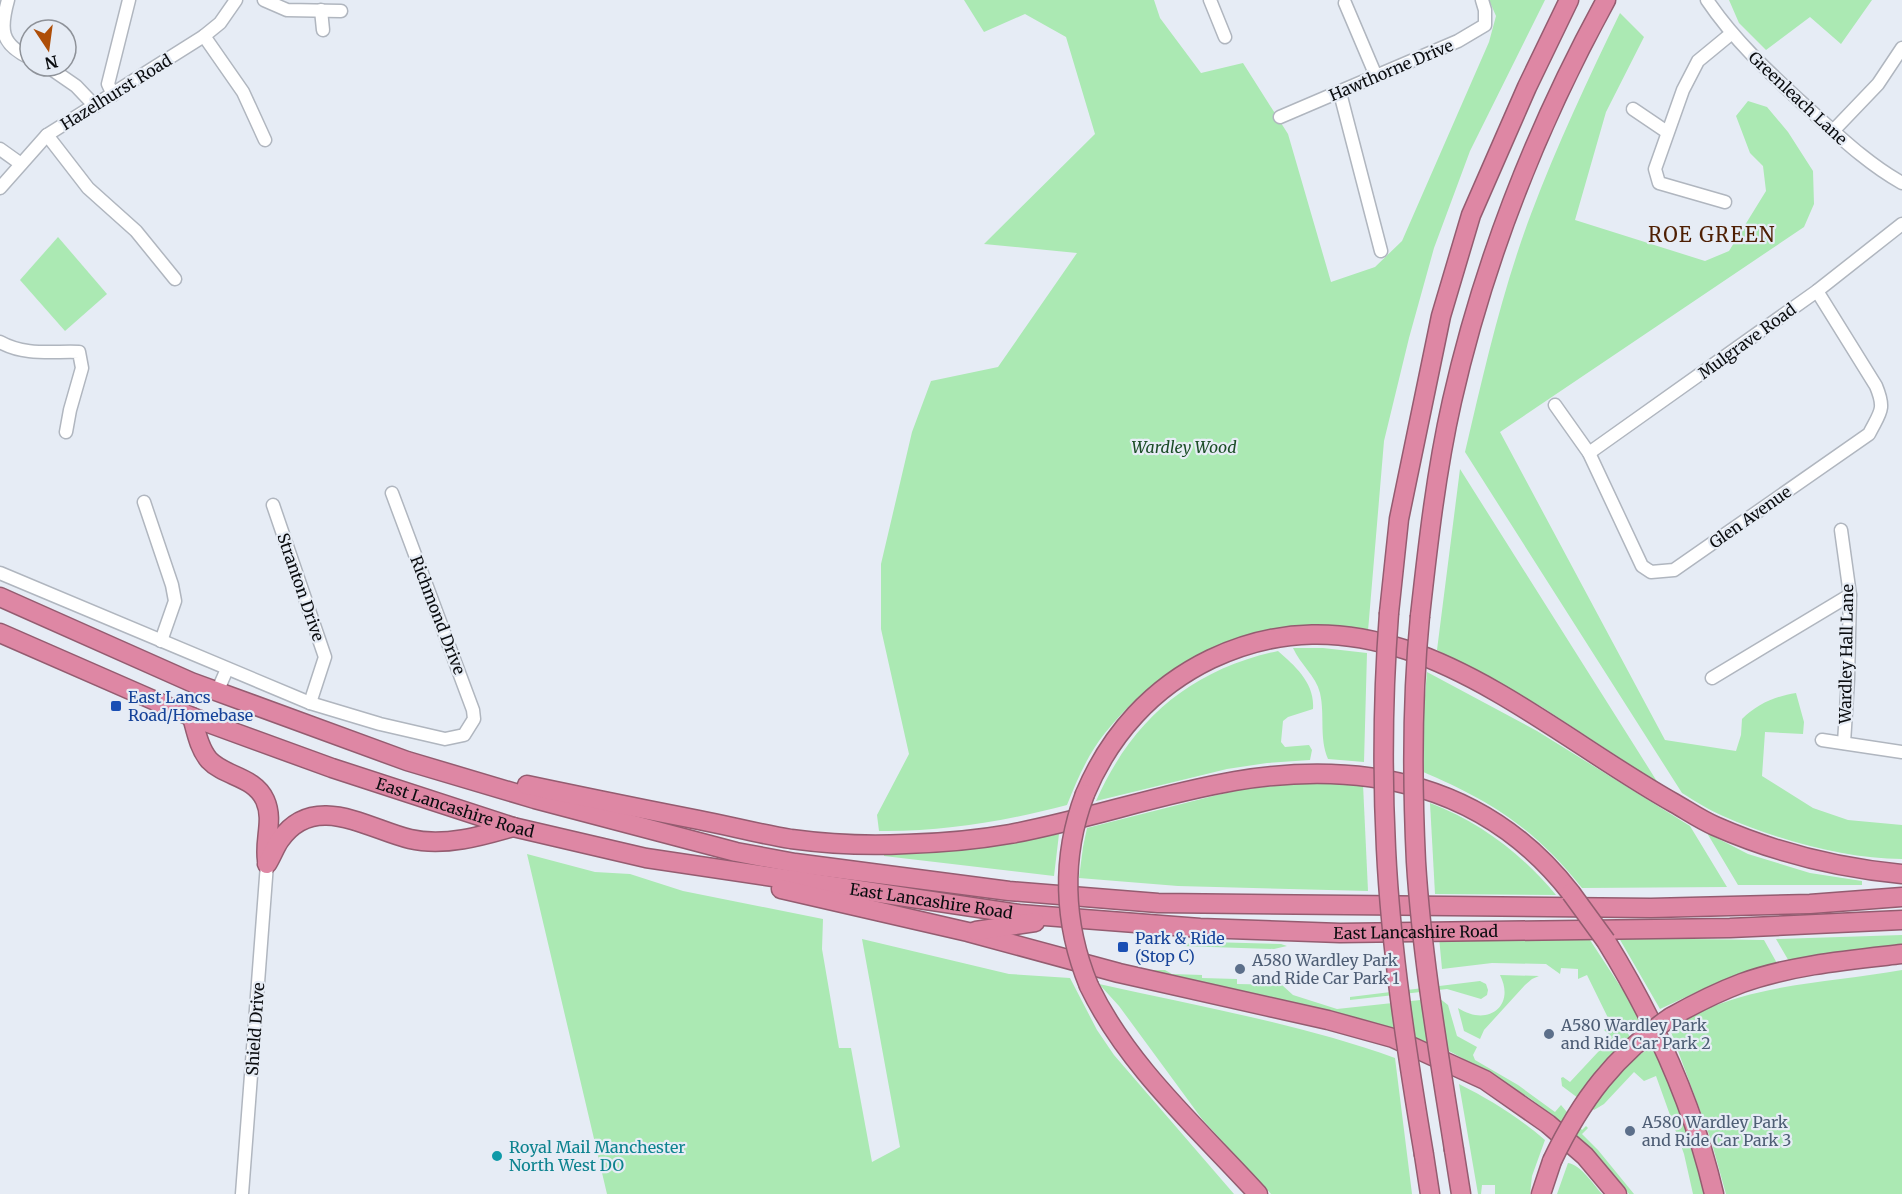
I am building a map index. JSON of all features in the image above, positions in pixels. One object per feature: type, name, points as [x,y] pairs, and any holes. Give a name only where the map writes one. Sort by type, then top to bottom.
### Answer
[{"type":"highway","points":[[1430,1194],[1394,944],[1386,852],[1383,710],[1389,613],[1399,519],[1441,316],[1471,215],[1527,87],[1569,0]]},
{"type":"highway","points":[[1461,1194],[1434,1023],[1416,862],[1413,727],[1420,616],[1436,485],[1452,400],[1496,243],[1577,54],[1606,0]]},
{"type":"highway","name":"East Lancashire Road","points":[[0,597],[218,692],[407,761],[535,799],[736,852],[795,863],[898,878],[1031,893],[1158,903],[1479,908],[1730,906],[1810,904],[1902,897]]},
{"type":"highway","name":"East Lancashire Road","points":[[0,633],[192,717],[332,768],[513,827],[646,858],[1008,912],[1200,928],[1325,933],[1730,928],[1902,920]]},
{"type":"highway","points":[[1258,1194],[1127,1051],[1089,986],[1078,958],[1073,934],[1068,886],[1071,843],[1085,794],[1104,756],[1130,720],[1162,689],[1194,668],[1229,651],[1261,642],[1311,635],[1346,636],[1396,646],[1443,663],[1482,683],[1642,785],[1714,825],[1767,846],[1829,863],[1902,874]]},
{"type":"highway","points":[[192,717],[200,744],[209,760],[224,771],[252,784],[265,799],[269,820],[267,864]]},
{"type":"highway","points":[[407,761],[793,839],[863,844],[917,844],[1008,835],[1232,781],[1297,773],[1343,774],[1405,782],[1453,798],[1476,810],[1524,844],[1544,862],[1571,893],[1606,941],[1642,1004],[1667,1055],[1704,1153],[1714,1194]]},
{"type":"highway","points":[[267,864],[280,840],[288,831],[307,819],[321,815],[338,815],[411,840],[429,842],[485,835],[513,827]]},
{"type":"highway","points":[[646,858],[968,932],[1119,973],[1328,1020],[1393,1038],[1485,1080],[1548,1124],[1585,1156],[1617,1194]]},
{"type":"highway","points":[[968,932],[1028,924],[1057,917]]},
{"type":"highway","points":[[1540,1194],[1552,1161],[1581,1107],[1603,1076],[1636,1044],[1671,1017],[1743,982],[1809,967],[1902,954]]},
{"type":"street","points":[[8,0],[3,26],[4,35],[18,52]]},
{"type":"street","points":[[113,95],[108,84],[129,0]]},
{"type":"street","name":"Hazelhurst Road","points":[[0,188],[47,135],[204,36],[220,23],[236,0]]},
{"type":"street","points":[[264,0],[287,10],[341,11]]},
{"type":"street","points":[[1210,0],[1224,37]]},
{"type":"street","name":"Greenleach Lane","points":[[1707,0],[1731,33],[1766,69],[1833,131],[1869,161],[1902,183]]},
{"type":"street","points":[[1345,3],[1376,76]]},
{"type":"street","name":"Hawthorne Drive","points":[[1280,117],[1458,41],[1485,25],[1483,5]]},
{"type":"street","points":[[321,10],[323,30]]},
{"type":"street","points":[[1725,202],[1659,183],[1655,169],[1683,90],[1698,61],[1731,33]]},
{"type":"street","points":[[204,36],[243,92],[265,140]]},
{"type":"street","points":[[1833,131],[1878,84],[1902,48]]},
{"type":"street","points":[[64,78],[76,86],[95,106]]},
{"type":"street","points":[[1340,93],[1381,251]]},
{"type":"street","points":[[1633,109],[1667,132]]},
{"type":"street","points":[[47,135],[88,188],[136,231],[175,279]]},
{"type":"street","points":[[0,149],[21,164]]},
{"type":"street","name":"Mulgrave Road","points":[[1589,453],[1817,291],[1902,224]]},
{"type":"street","name":"Glen Avenue","points":[[1555,405],[1589,453],[1642,566],[1652,572],[1674,570],[1869,434],[1879,415],[1883,402],[1876,386],[1817,291]]},
{"type":"street","points":[[0,342],[9,347],[30,352],[79,352],[82,368],[65,406],[66,432]]},
{"type":"street","name":"Richmond Drive","points":[[310,703],[380,724],[445,739],[464,735],[474,719],[473,710],[392,493]]},
{"type":"street","points":[[144,502],[172,585],[175,601],[161,641]]},
{"type":"street","name":"Stranton Drive","points":[[273,505],[325,657],[310,703]]},
{"type":"street","name":"Wardley Hall Lane","points":[[1841,530],[1850,595],[1844,743]]},
{"type":"street","points":[[0,573],[310,703]]},
{"type":"street","points":[[1712,678],[1850,595]]},
{"type":"street","points":[[218,692],[227,669]]},
{"type":"street","name":"Wardley Hall Lane","points":[[1822,740],[1902,752]]},
{"type":"street","name":"Shield Drive","points":[[242,1194],[267,864]]},
{"type":"green space","name":"Wardley Wood","points":[[964,0],[1154,0],[1160,18],[1201,73],[1243,63],[1288,134],[1331,282],[1375,267],[1402,241],[1489,42],[1496,16],[1489,0],[1545,0],[1470,151],[1434,248],[1384,441],[1368,631],[1314,625],[1268,630],[1215,648],[1190,660],[1166,675],[1144,693],[1105,733],[1088,758],[1067,805],[974,824],[926,830],[879,831],[877,815],[909,754],[881,629],[881,564],[912,432],[931,381],[998,367],[1077,253],[984,244],[1095,134],[1066,37],[1025,14],[984,32]]},
{"type":"green space","points":[[1729,0],[1872,0],[1841,44],[1810,17],[1766,50],[1739,23]]},
{"type":"green space","points":[[1620,13],[1644,37],[1606,112],[1575,220],[1705,261],[1729,251],[1766,191],[1763,166],[1750,153],[1736,116],[1748,101],[1767,107],[1788,132],[1813,171],[1814,204],[1804,227],[1500,432],[1665,740],[1736,751],[1741,735],[1742,719],[1767,702],[1796,693],[1804,722],[1803,734],[1765,732],[1762,776],[1813,808],[1848,820],[1902,825],[1902,859],[1857,856],[1787,840],[1723,816],[1682,793],[1465,452],[1494,332],[1521,243],[1562,137]]},
{"type":"green space","points":[[58,237],[107,294],[65,331],[20,280]]},
{"type":"green space","points":[[1460,469],[1658,783],[1542,707],[1437,650]]},
{"type":"green space","points":[[1293,648],[1323,648],[1367,653],[1364,762],[1328,759],[1324,743],[1320,693],[1315,681]]},
{"type":"green space","points":[[1278,651],[1303,676],[1313,700],[1313,709],[1288,717],[1283,721],[1281,742],[1285,747],[1309,745],[1312,750],[1310,760],[1227,769],[1096,801],[1127,746],[1146,723],[1168,703],[1191,685],[1218,671]]},
{"type":"green space","points":[[1427,672],[1537,731],[1690,826],[1727,887],[1582,888],[1546,848],[1509,818],[1469,793],[1421,771]]},
{"type":"green space","points":[[1313,782],[1363,784],[1368,891],[1178,886],[1079,878],[1087,828],[1245,789]]},
{"type":"green space","points":[[1430,803],[1466,820],[1499,841],[1529,866],[1556,895],[1435,894]]},
{"type":"green space","points":[[1707,833],[1748,854],[1810,873],[1862,881],[1862,885],[1738,885]]},
{"type":"green space","points":[[1059,834],[1054,876],[884,856],[884,853],[950,850]]},
{"type":"green space","points":[[527,854],[595,872],[630,874],[683,891],[823,919],[822,949],[839,1048],[851,1048],[872,1162],[900,1147],[862,939],[1009,974],[1070,978],[1097,1030],[1114,1055],[1234,1194],[607,1194]]},
{"type":"green space","points":[[1902,935],[1902,947],[1790,963],[1776,939]]},
{"type":"green space","points":[[1439,937],[1588,937],[1626,995],[1640,1022],[1627,1032],[1641,1054],[1652,1045],[1682,1118],[1704,1194],[1693,1194],[1684,1154],[1656,1076],[1644,1081],[1634,1072],[1604,1104],[1594,1110],[1562,1086],[1561,1078],[1570,1082],[1612,1037],[1604,1030],[1612,1026],[1587,975],[1578,979],[1578,969],[1561,968],[1560,974],[1546,964],[1492,963],[1442,969]]},
{"type":"green space","points":[[1619,938],[1764,940],[1778,965],[1716,983],[1660,1009]]},
{"type":"green space","points":[[1210,942],[1287,946],[1274,949],[1180,946],[1179,944]]},
{"type":"green space","points":[[1152,970],[1165,970],[1172,974],[1202,975],[1202,978],[1237,979],[1237,984],[1282,985],[1293,995],[1337,1009],[1439,998],[1448,1005],[1457,1036],[1477,1047],[1473,1055],[1475,1060],[1518,1085],[1555,1112],[1561,1105],[1582,1130],[1586,1126],[1588,1128],[1582,1134],[1634,1194],[1629,1194],[1586,1144],[1553,1116],[1496,1077],[1451,1052],[1374,1026],[1153,973]]},
{"type":"green space","points":[[1902,970],[1902,1194],[1726,1194],[1711,1140],[1671,1032],[1702,1011],[1750,994],[1801,984]]},
{"type":"green space","points":[[1500,975],[1539,976],[1525,985],[1484,1030],[1480,1039],[1464,1031],[1458,1008],[1479,1015],[1496,1011],[1504,996],[1504,986]]},
{"type":"green space","points":[[1480,981],[1486,984],[1488,990],[1487,995],[1481,999],[1447,989],[1350,1000],[1350,997]]},
{"type":"green space","points":[[1099,984],[1286,1025],[1395,1058],[1412,1194],[1271,1194],[1202,1119],[1119,1006]]},
{"type":"green space","points":[[1459,1084],[1504,1109],[1545,1140],[1532,1176],[1530,1194],[1495,1194],[1495,1185],[1482,1185],[1481,1194],[1478,1194]]},
{"type":"green space","points":[[1568,1163],[1582,1171],[1602,1194],[1557,1194]]},
{"type":"place","name":"East Lancs Road/Homebase","points":[[116,706]]},
{"type":"place","name":"Park & Ride (Stop C)","points":[[1123,947]]},
{"type":"place","name":"A580 Wardley Park and Ride Car Park 1","points":[[1240,969]]},
{"type":"place","name":"A580 Wardley Park and Ride Car Park 2","points":[[1549,1034]]},
{"type":"place","name":"A580 Wardley Park and Ride Car Park 3","points":[[1630,1131]]},
{"type":"place","name":"Royal Mail Manchester North West DO","points":[[497,1156]]},
{"type":"district","name":"ROE GREEN","points":[[1712,234]]}]
